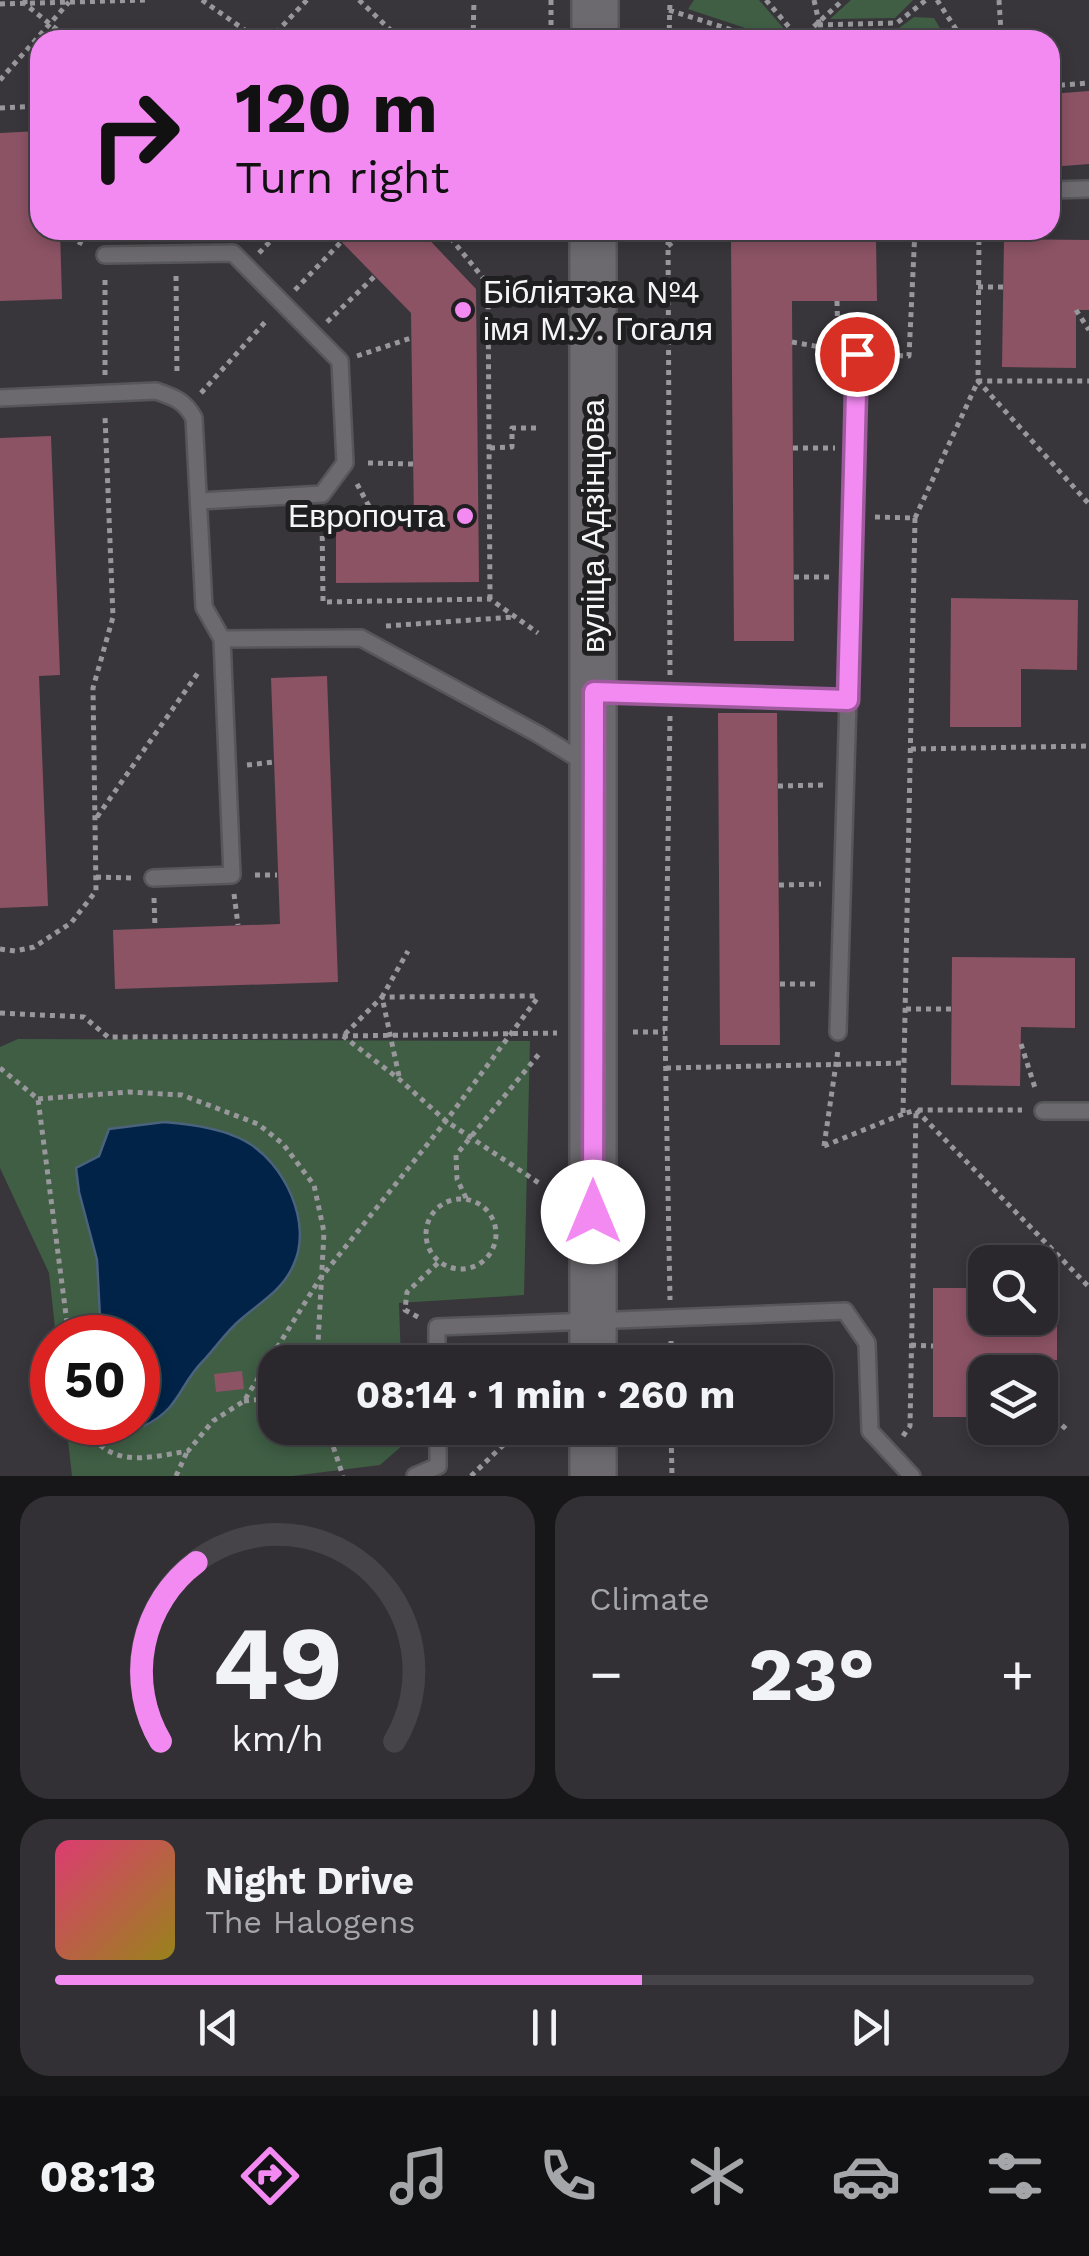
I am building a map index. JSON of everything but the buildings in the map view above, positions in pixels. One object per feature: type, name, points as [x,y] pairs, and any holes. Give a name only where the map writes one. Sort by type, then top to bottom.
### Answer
[{"type":"main road","points":[[595,0],[595,30]]},
{"type":"main road","name":"вуліца Адзінцова","points":[[592,240],[593,1341]]},
{"type":"main road","points":[[593,1445],[593,1476]]},
{"type":"lane","points":[[1060,190],[1089,189]]},
{"type":"lane","points":[[105,255],[233,252],[340,362],[345,463],[322,494],[200,501]]},
{"type":"lane","points":[[838,1032],[857,354]]},
{"type":"lane","points":[[0,398],[156,392],[183,402],[194,418],[204,607],[222,638],[232,875],[153,878]]},
{"type":"lane","points":[[222,638],[360,638],[538,734],[594,769]]},
{"type":"lane","points":[[594,692],[848,700]]},
{"type":"lane","points":[[1043,1110],[1089,1111]]},
{"type":"lane","points":[[436,1345],[436,1328],[593,1341],[671,1317],[846,1311],[867,1343],[870,1432],[912,1476]]},
{"type":"lane","points":[[414,1476],[438,1466],[438,1445]]},
{"type":"path","points":[[0,4],[146,0]]},
{"type":"path","points":[[202,0],[245,30]]},
{"type":"path","points":[[278,30],[307,0]]},
{"type":"path","points":[[359,0],[390,30]]},
{"type":"path","points":[[473,30],[474,0]]},
{"type":"path","points":[[550,0],[551,30]]},
{"type":"path","points":[[669,30],[670,0]]},
{"type":"path","points":[[766,0],[792,30]]},
{"type":"path","points":[[814,0],[820,30]]},
{"type":"path","points":[[812,30],[843,0]]},
{"type":"path","points":[[818,25],[897,23],[926,0]]},
{"type":"path","points":[[937,0],[956,30]]},
{"type":"path","points":[[999,0],[1001,30]]},
{"type":"path","points":[[25,2],[59,30]]},
{"type":"path","points":[[46,30],[70,2]]},
{"type":"path","points":[[669,10],[732,30]]},
{"type":"path","points":[[0,80],[30,47]]},
{"type":"path","points":[[1060,85],[1089,83]]},
{"type":"path","points":[[0,108],[30,106]]},
{"type":"path","points":[[0,949],[34,947],[71,923],[96,891],[93,688],[112,617],[104,395],[105,255],[74,240]]},
{"type":"path","points":[[246,266],[271,240]]},
{"type":"path","points":[[452,240],[488,284],[490,599]]},
{"type":"path","points":[[668,240],[670,692],[665,1032],[671,1345]]},
{"type":"path","points":[[668,246],[676,240]]},
{"type":"path","points":[[857,354],[909,356],[914,240]]},
{"type":"path","points":[[902,1114],[915,518],[978,381],[978,240]]},
{"type":"path","points":[[183,402],[342,241]]},
{"type":"path","points":[[176,254],[183,402]]},
{"type":"path","points":[[314,335],[376,276]]},
{"type":"path","points":[[978,287],[1003,287]]},
{"type":"path","points":[[792,342],[838,350],[837,300]]},
{"type":"path","points":[[1076,310],[1089,330]]},
{"type":"path","points":[[340,362],[411,338]]},
{"type":"path","points":[[978,381],[1089,381]]},
{"type":"path","points":[[978,381],[1089,504]]},
{"type":"path","points":[[490,448],[512,447],[512,428],[536,428]]},
{"type":"path","points":[[793,448],[854,448]]},
{"type":"path","points":[[377,521],[345,463],[414,464]]},
{"type":"path","points":[[322,494],[323,602],[490,599],[538,633]]},
{"type":"path","points":[[852,517],[915,518]]},
{"type":"path","points":[[794,577],[851,577]]},
{"type":"path","points":[[360,638],[384,626],[517,616]]},
{"type":"path","points":[[95,819],[222,638]]},
{"type":"path","points":[[911,749],[1089,746]]},
{"type":"path","points":[[778,786],[846,784]]},
{"type":"path","points":[[232,875],[238,925]]},
{"type":"path","points":[[96,877],[153,878],[155,928]]},
{"type":"path","points":[[779,885],[842,883]]},
{"type":"path","points":[[342,1036],[382,998],[408,951]]},
{"type":"path","points":[[780,984],[839,984]]},
{"type":"path","points":[[176,1476],[188,1451],[213,1421],[244,1400],[319,1280],[446,1121],[539,996],[382,998]]},
{"type":"path","points":[[382,998],[399,1079]]},
{"type":"path","points":[[906,1010],[952,1008]]},
{"type":"path","points":[[0,1013],[84,1018],[108,1037],[539,1033]]},
{"type":"path","points":[[633,1032],[665,1032]]},
{"type":"path","points":[[342,1036],[446,1121],[540,1183]]},
{"type":"path","points":[[838,1064],[824,1146],[916,1110],[1043,1110],[1021,1044]]},
{"type":"path","points":[[466,1198],[457,1178],[456,1155],[539,1054]]},
{"type":"path","points":[[666,1068],[905,1063]]},
{"type":"path","points":[[0,1068],[38,1099],[66,1315]]},
{"type":"path","points":[[38,1099],[129,1092],[182,1095],[258,1124],[282,1144],[314,1185],[324,1232],[317,1345]]},
{"type":"path","points":[[916,1110],[1089,1287]]},
{"type":"path","points":[[910,1426],[916,1110]]},
{"type":"path","points":[[466,1198],[478,1202],[493,1219],[496,1230],[491,1253],[483,1262],[461,1269],[439,1262],[427,1242],[428,1220],[444,1202],[466,1198]]},
{"type":"path","points":[[436,1328],[405,1310],[406,1292],[439,1262]]},
{"type":"path","points":[[911,1346],[933,1346]]},
{"type":"path","points":[[244,1400],[258,1399]]},
{"type":"path","points":[[1058,1422],[1066,1429]]},
{"type":"path","points":[[98,1445],[117,1457],[140,1459],[188,1451]]},
{"type":"path","points":[[333,1445],[344,1476]]},
{"type":"path","points":[[471,1476],[503,1445]]},
{"type":"path","points":[[672,1445],[672,1476]]},
{"type":"green space","points":[[694,0],[759,0],[785,30],[751,30],[688,9]]},
{"type":"green space","points":[[851,0],[913,0],[895,18],[830,19]]},
{"type":"green space","points":[[914,17],[934,18],[941,30],[827,28],[899,28]]},
{"type":"green space","points":[[18,1039],[530,1041],[524,1295],[399,1303],[400,1345],[258,1345],[258,1445],[403,1445],[380,1465],[292,1476],[72,1476],[68,1445],[160,1445],[160,1315],[54,1315],[49,1273],[0,1168],[0,1047]]},
{"type":"water","points":[[164,1122],[195,1125],[245,1141],[272,1163],[292,1196],[297,1214],[299,1249],[283,1283],[231,1329],[160,1416],[160,1315],[100,1315],[97,1260],[76,1168],[99,1156],[109,1129]]},
{"type":"place","name":"Бібліятэка №4 імя М.У. Гогаля","points":[[463,310]]},
{"type":"place","name":"Европочта","points":[[465,516]]},
{"type":"route","points":[[593,1212],[594,692],[848,700],[857,354]]}]
